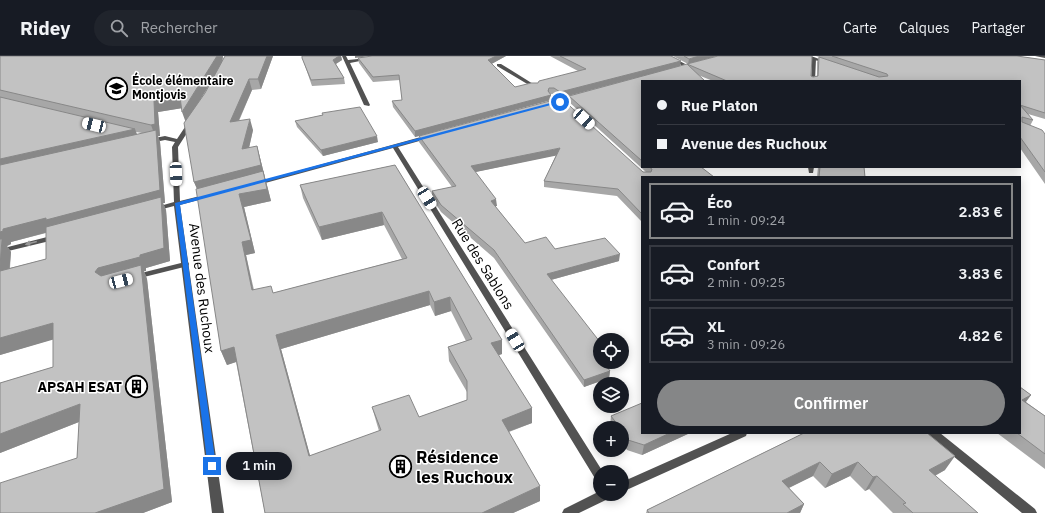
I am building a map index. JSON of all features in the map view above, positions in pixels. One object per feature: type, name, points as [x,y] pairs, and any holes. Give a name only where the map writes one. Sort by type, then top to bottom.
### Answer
[{"type":"street","points":[[344,56],[367,105]]},
{"type":"street","points":[[666,56],[689,67]]},
{"type":"street","points":[[806,56],[834,65]]},
{"type":"street","points":[[1037,56],[1045,57]]},
{"type":"street","points":[[347,62],[374,58]]},
{"type":"street","points":[[813,80],[814,58]]},
{"type":"street","points":[[499,65],[536,87]]},
{"type":"street","points":[[682,69],[695,65]]},
{"type":"street","name":"Avenue des Ruchoux","points":[[195,116],[175,147],[177,204],[218,513]]},
{"type":"street","points":[[253,184],[433,136]]},
{"type":"street","points":[[141,137],[155,140]]},
{"type":"street","points":[[147,142],[165,138],[178,141]]},
{"type":"street","name":"Rue des Sablons","points":[[395,146],[593,466]]},
{"type":"street","points":[[145,212],[215,194]]},
{"type":"street","points":[[0,251],[61,235]]},
{"type":"street","points":[[129,279],[185,264]]},
{"type":"street","points":[[629,484],[740,434]]},
{"type":"street","points":[[934,434],[1031,513]]},
{"type":"street","points":[[568,513],[593,500]]},
{"type":"building","name":"École élémentaire Montjovis","points":[[0,56],[217,56],[182,112],[180,97],[154,101],[155,124],[151,125],[0,90]]},
{"type":"building","points":[[225,56],[267,56],[258,79],[249,79],[230,122],[250,119],[242,149],[257,146],[261,165],[194,182],[184,123],[205,93]]},
{"type":"building","points":[[302,56],[339,56],[333,60],[344,78],[311,80]]},
{"type":"building","points":[[372,56],[496,56],[488,60],[515,87],[538,83],[539,81],[586,69],[560,56],[671,56],[681,61],[560,92],[554,88],[549,88],[548,91],[551,95],[415,131],[392,101],[402,100],[399,75],[373,77],[358,58]]},
{"type":"building","points":[[684,56],[699,56],[689,59]]},
{"type":"building","points":[[718,56],[812,56],[811,76],[813,77],[818,76],[819,57],[879,77],[888,76],[887,74],[832,56],[1017,56],[1045,60],[1045,113],[1021,105],[1021,80],[725,80],[687,64]]},
{"type":"building","points":[[687,64],[704,80],[641,80],[641,160],[569,96]]},
{"type":"building","points":[[0,97],[135,129],[0,159]]},
{"type":"building","points":[[561,98],[643,172],[651,172],[652,169],[650,168],[702,168],[713,176],[641,176],[641,213],[618,189],[544,181],[560,148],[471,166],[496,199],[491,201],[525,243],[546,237],[555,249],[605,238],[620,254],[547,274],[593,333],[593,369],[609,369],[610,371],[584,380],[494,250],[441,205],[432,191],[456,186],[419,136]]},
{"type":"building","points":[[1021,106],[1033,120],[1022,117],[1022,122],[1042,130],[1045,134],[1045,172],[1021,138]]},
{"type":"building","points":[[360,107],[377,136],[321,150],[295,121],[323,115],[322,113]]},
{"type":"building","points":[[156,130],[160,190],[46,220],[46,218],[3,229],[3,231],[0,232],[0,165]]},
{"type":"building","points":[[395,165],[502,340],[491,343],[532,408],[502,420],[540,486],[482,513],[265,513],[234,347],[221,351],[196,189],[263,171],[267,189],[239,194],[251,240],[242,242],[252,290],[271,286],[273,293],[407,258],[382,212],[319,227],[300,185]],"holes":[[[429,291],[434,302],[450,297],[472,339],[448,347],[467,381],[467,400],[419,417],[409,395],[372,407],[381,430],[309,456],[276,335]]]},
{"type":"building","points":[[820,168],[864,168],[865,176],[819,176]]},
{"type":"building","points":[[161,197],[164,248],[140,255],[140,257],[98,268],[95,272],[101,276],[141,265],[164,489],[95,513],[0,513],[0,483],[77,458],[80,404],[0,434],[0,383],[53,367],[53,323],[0,338],[0,271],[46,259],[46,227]]},
{"type":"building","points":[[0,239],[2,239],[0,267]]},
{"type":"building","points":[[1021,388],[1031,395],[1022,400],[1045,416],[1045,454],[1018,434],[1021,434]]},
{"type":"building","points":[[641,403],[641,434],[668,434],[644,445],[629,440],[629,421],[615,421],[611,416],[618,413],[629,413],[629,408]]},
{"type":"building","points":[[802,434],[928,434],[955,456],[929,470],[978,513],[913,513],[903,504],[906,503],[877,476],[873,477],[858,462],[832,474],[820,462],[782,481],[804,504],[787,513],[649,513],[647,510]]},
{"type":"place","name":"École élémentaire Montjovis","points":[[116,88]]},
{"type":"place","name":"APSAH ESAT","points":[[137,387]]},
{"type":"place","name":"Résidence les Ruchoux","points":[[400,467]]},
{"type":"route","points":[[212,466],[177,204],[560,102]]}]
